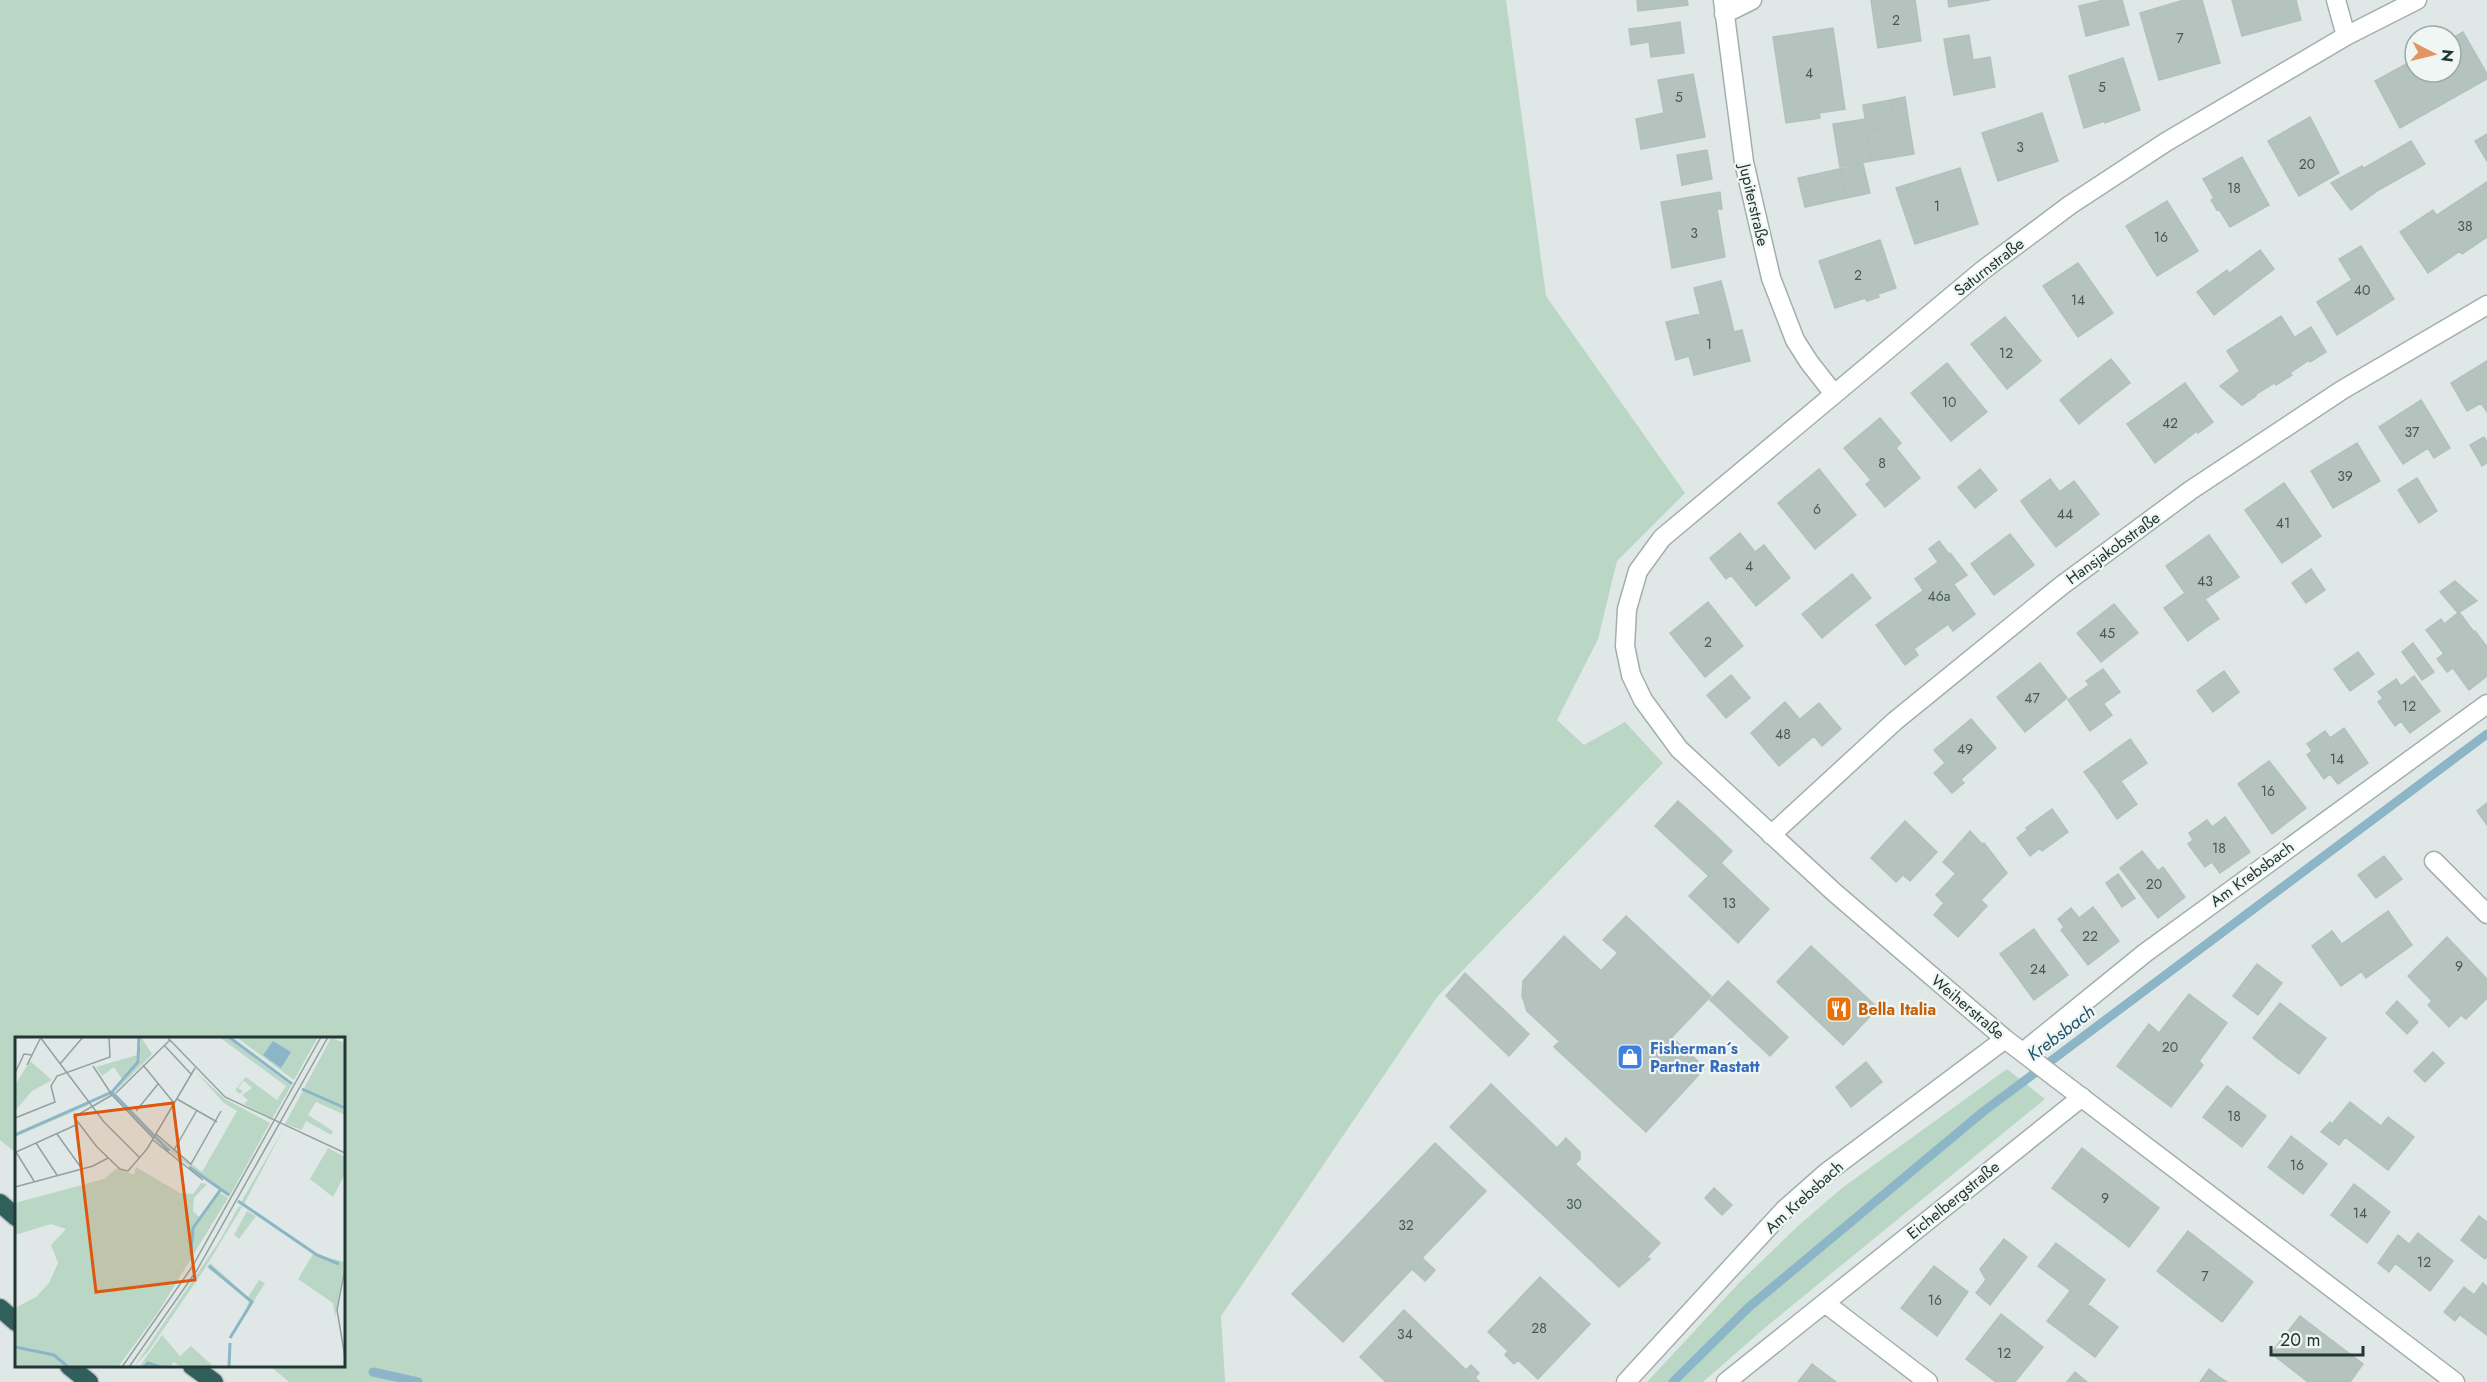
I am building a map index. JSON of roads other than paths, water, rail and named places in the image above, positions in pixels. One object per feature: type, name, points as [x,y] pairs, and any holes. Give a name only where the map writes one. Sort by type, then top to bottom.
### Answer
[{"type":"highway","points":[[0,1203],[15,1216]]},
{"type":"highway","points":[[0,1308],[15,1321]]},
{"type":"highway","points":[[71,1367],[89,1382]]},
{"type":"highway","points":[[195,1367],[214,1382]]},
{"type":"street","points":[[1724,7],[1752,0]]},
{"type":"street","points":[[2336,0],[2346,36]]},
{"type":"street","name":"Saturnstraße","points":[[1627,609],[1638,571],[1662,538],[1983,270],[2070,205],[2157,147],[2346,36],[2417,0]]},
{"type":"street","name":"Jupiterstraße","points":[[1724,7],[1744,162],[1771,278],[1795,340],[1834,394]]},
{"type":"street","name":"Hansjakobstraße","points":[[1771,835],[1895,721],[2061,586],[2191,490],[2342,390],[2487,305]]},
{"type":"street","name":"Weiherstraße","points":[[1627,609],[1625,646],[1631,675],[1643,700],[1679,749],[1771,835],[1892,943],[2006,1039],[2455,1382]]},
{"type":"street","name":"Am Krebsbach","points":[[2027,1055],[2145,953],[2487,704]]},
{"type":"street","points":[[2434,861],[2487,914]]},
{"type":"street","name":"Am Krebsbach","points":[[1626,1382],[1784,1210],[1826,1173],[2006,1039]]},
{"type":"street","name":"Eichelbergstraße","points":[[1726,1382],[2082,1097]]},
{"type":"street","points":[[1825,1303],[1928,1382]]},
{"type":"waterway","name":"Krebsbach","points":[[1673,1382],[1749,1307],[1984,1111],[2487,734]]},
{"type":"waterway","points":[[373,1372],[418,1382]]},
{"type":"place","name":"Bella Italia","points":[[1839,1009]]},
{"type":"place","name":"Fisherman´s Partner Rastatt","points":[[1630,1057]]}]
